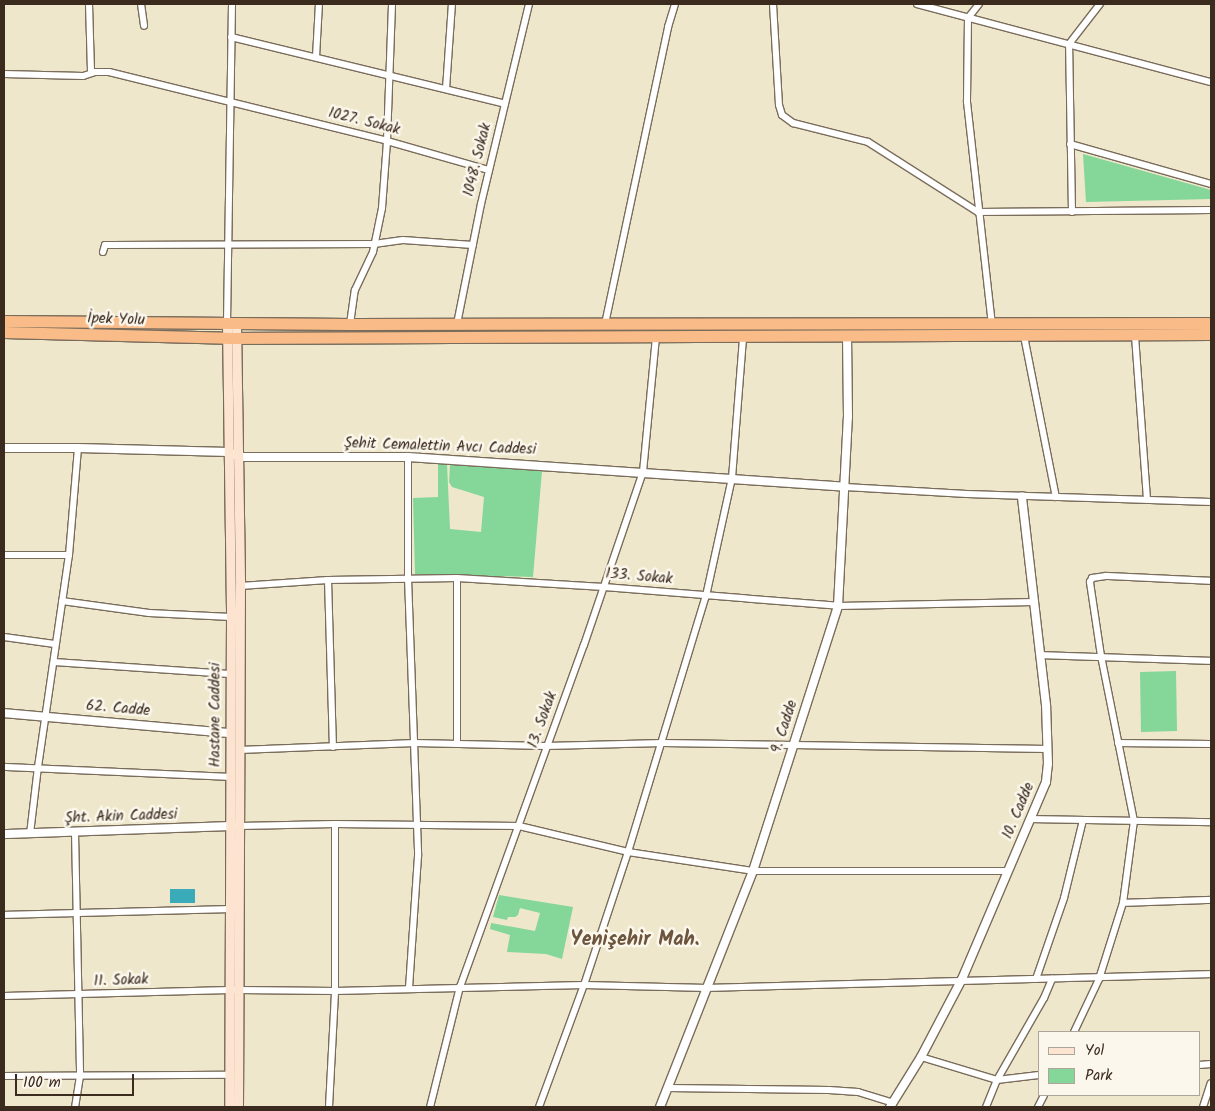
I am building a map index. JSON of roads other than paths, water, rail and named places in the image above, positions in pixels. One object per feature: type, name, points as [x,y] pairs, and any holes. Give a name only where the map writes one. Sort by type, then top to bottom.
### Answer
[{"type":"highway","points":[[4,321],[350,324],[1211,323]]},
{"type":"highway","name":"İpek Yolu","points":[[4,332],[232,338],[1135,336],[1211,334]]},
{"type":"main road","name":"Hastane Caddesi","points":[[231,323],[239,457],[240,586],[239,750],[229,909],[238,1107]]},
{"type":"main road","name":"Hastane Caddesi","points":[[229,1107],[234,990],[234,826],[229,777],[231,617],[229,452],[232,338]]},
{"type":"street","points":[[89,4],[91,73]]},
{"type":"street","points":[[141,4],[144,26]]},
{"type":"street","points":[[231,323],[232,4]]},
{"type":"street","points":[[316,57],[319,4]]},
{"type":"street","points":[[350,324],[355,290],[373,252],[382,208],[387,141],[392,4]]},
{"type":"street","points":[[446,89],[452,4]]},
{"type":"street","name":"1048. Sokak","points":[[457,324],[489,170],[529,4]]},
{"type":"street","points":[[605,324],[668,27],[675,4]]},
{"type":"street","points":[[772,4],[779,105],[782,115],[792,123],[868,142],[978,212],[1211,210]]},
{"type":"street","points":[[917,4],[1211,82]]},
{"type":"street","points":[[979,4],[968,18],[967,102],[992,324]]},
{"type":"street","points":[[1072,212],[1069,44],[1100,4]]},
{"type":"street","points":[[231,38],[505,104]]},
{"type":"street","name":"1027. Sokak","points":[[4,74],[83,76],[91,73],[109,72],[387,141],[489,170]]},
{"type":"street","points":[[1070,144],[1211,184]]},
{"type":"street","points":[[103,252],[105,245],[230,243],[374,244],[403,240],[473,245]]},
{"type":"street","name":"9. Cadde","points":[[660,1107],[753,871],[838,606],[848,417],[847,336]]},
{"type":"street","points":[[1024,336],[1056,497]]},
{"type":"street","points":[[1135,336],[1147,500]]},
{"type":"street","name":"13. Sokak","points":[[430,1107],[460,987],[604,587],[643,472],[656,337]]},
{"type":"street","points":[[539,1107],[584,985],[628,852],[706,596],[732,478],[742,337]]},
{"type":"street","name":"Şehit Cemalettin Avcı Caddesi","points":[[4,448],[229,452],[239,457],[408,457],[845,487]]},
{"type":"street","points":[[30,834],[55,644],[69,555],[78,448]]},
{"type":"street","points":[[408,457],[408,578],[418,856],[408,988]]},
{"type":"street","points":[[845,487],[1022,496],[1211,502]]},
{"type":"street","name":"10. Cadde","points":[[892,1105],[921,1057],[962,979],[1032,819],[1046,782],[1048,749],[1041,655],[1022,496]]},
{"type":"street","points":[[4,555],[69,555]]},
{"type":"street","points":[[1074,1031],[1099,978],[1123,903],[1134,821],[1101,656],[1090,582],[1092,578],[1106,576],[1211,581]]},
{"type":"street","points":[[457,578],[457,744]]},
{"type":"street","name":"133. Sokak","points":[[240,586],[328,580],[457,578],[604,587],[838,606],[1034,602]]},
{"type":"street","points":[[328,580],[333,747]]},
{"type":"street","points":[[62,601],[149,613],[231,617]]},
{"type":"street","points":[[4,637],[55,644]]},
{"type":"street","points":[[1041,655],[1211,661]]},
{"type":"street","points":[[54,662],[230,674]]},
{"type":"street","name":"62. Cadde","points":[[4,713],[230,733]]},
{"type":"street","points":[[239,750],[415,743],[546,746],[662,744],[1048,749]]},
{"type":"street","points":[[1118,744],[1211,744]]},
{"type":"street","points":[[4,767],[38,767],[229,777]]},
{"type":"street","points":[[1032,819],[1211,822]]},
{"type":"street","points":[[1036,979],[1064,898],[1083,820]]},
{"type":"street","points":[[329,1107],[335,991],[335,824]]},
{"type":"street","points":[[234,826],[335,824],[519,826],[628,852],[753,871],[1008,871]]},
{"type":"street","name":"Şht. Akin Caddesi","points":[[4,834],[234,826]]},
{"type":"street","points":[[75,832],[75,914],[80,1076],[75,1107]]},
{"type":"street","points":[[1123,903],[1211,900]]},
{"type":"street","points":[[4,915],[229,909]]},
{"type":"street","name":"11. Sokak","points":[[4,996],[234,990],[335,991],[584,985],[708,988],[962,979],[1052,979],[1211,974]]},
{"type":"street","points":[[986,1107],[997,1080],[1044,998],[1052,979]]},
{"type":"street","points":[[921,1057],[997,1080],[1038,1075]]},
{"type":"street","points":[[4,1076],[229,1075]]},
{"type":"street","points":[[1203,1107],[1211,1083]]},
{"type":"street","points":[[668,1088],[858,1092],[892,1105]]},
{"type":"water","points":[[170,889],[195,889],[195,903],[170,903]]},
{"type":"district","name":"Yenişehir Mah.","points":[[635,940]]}]
